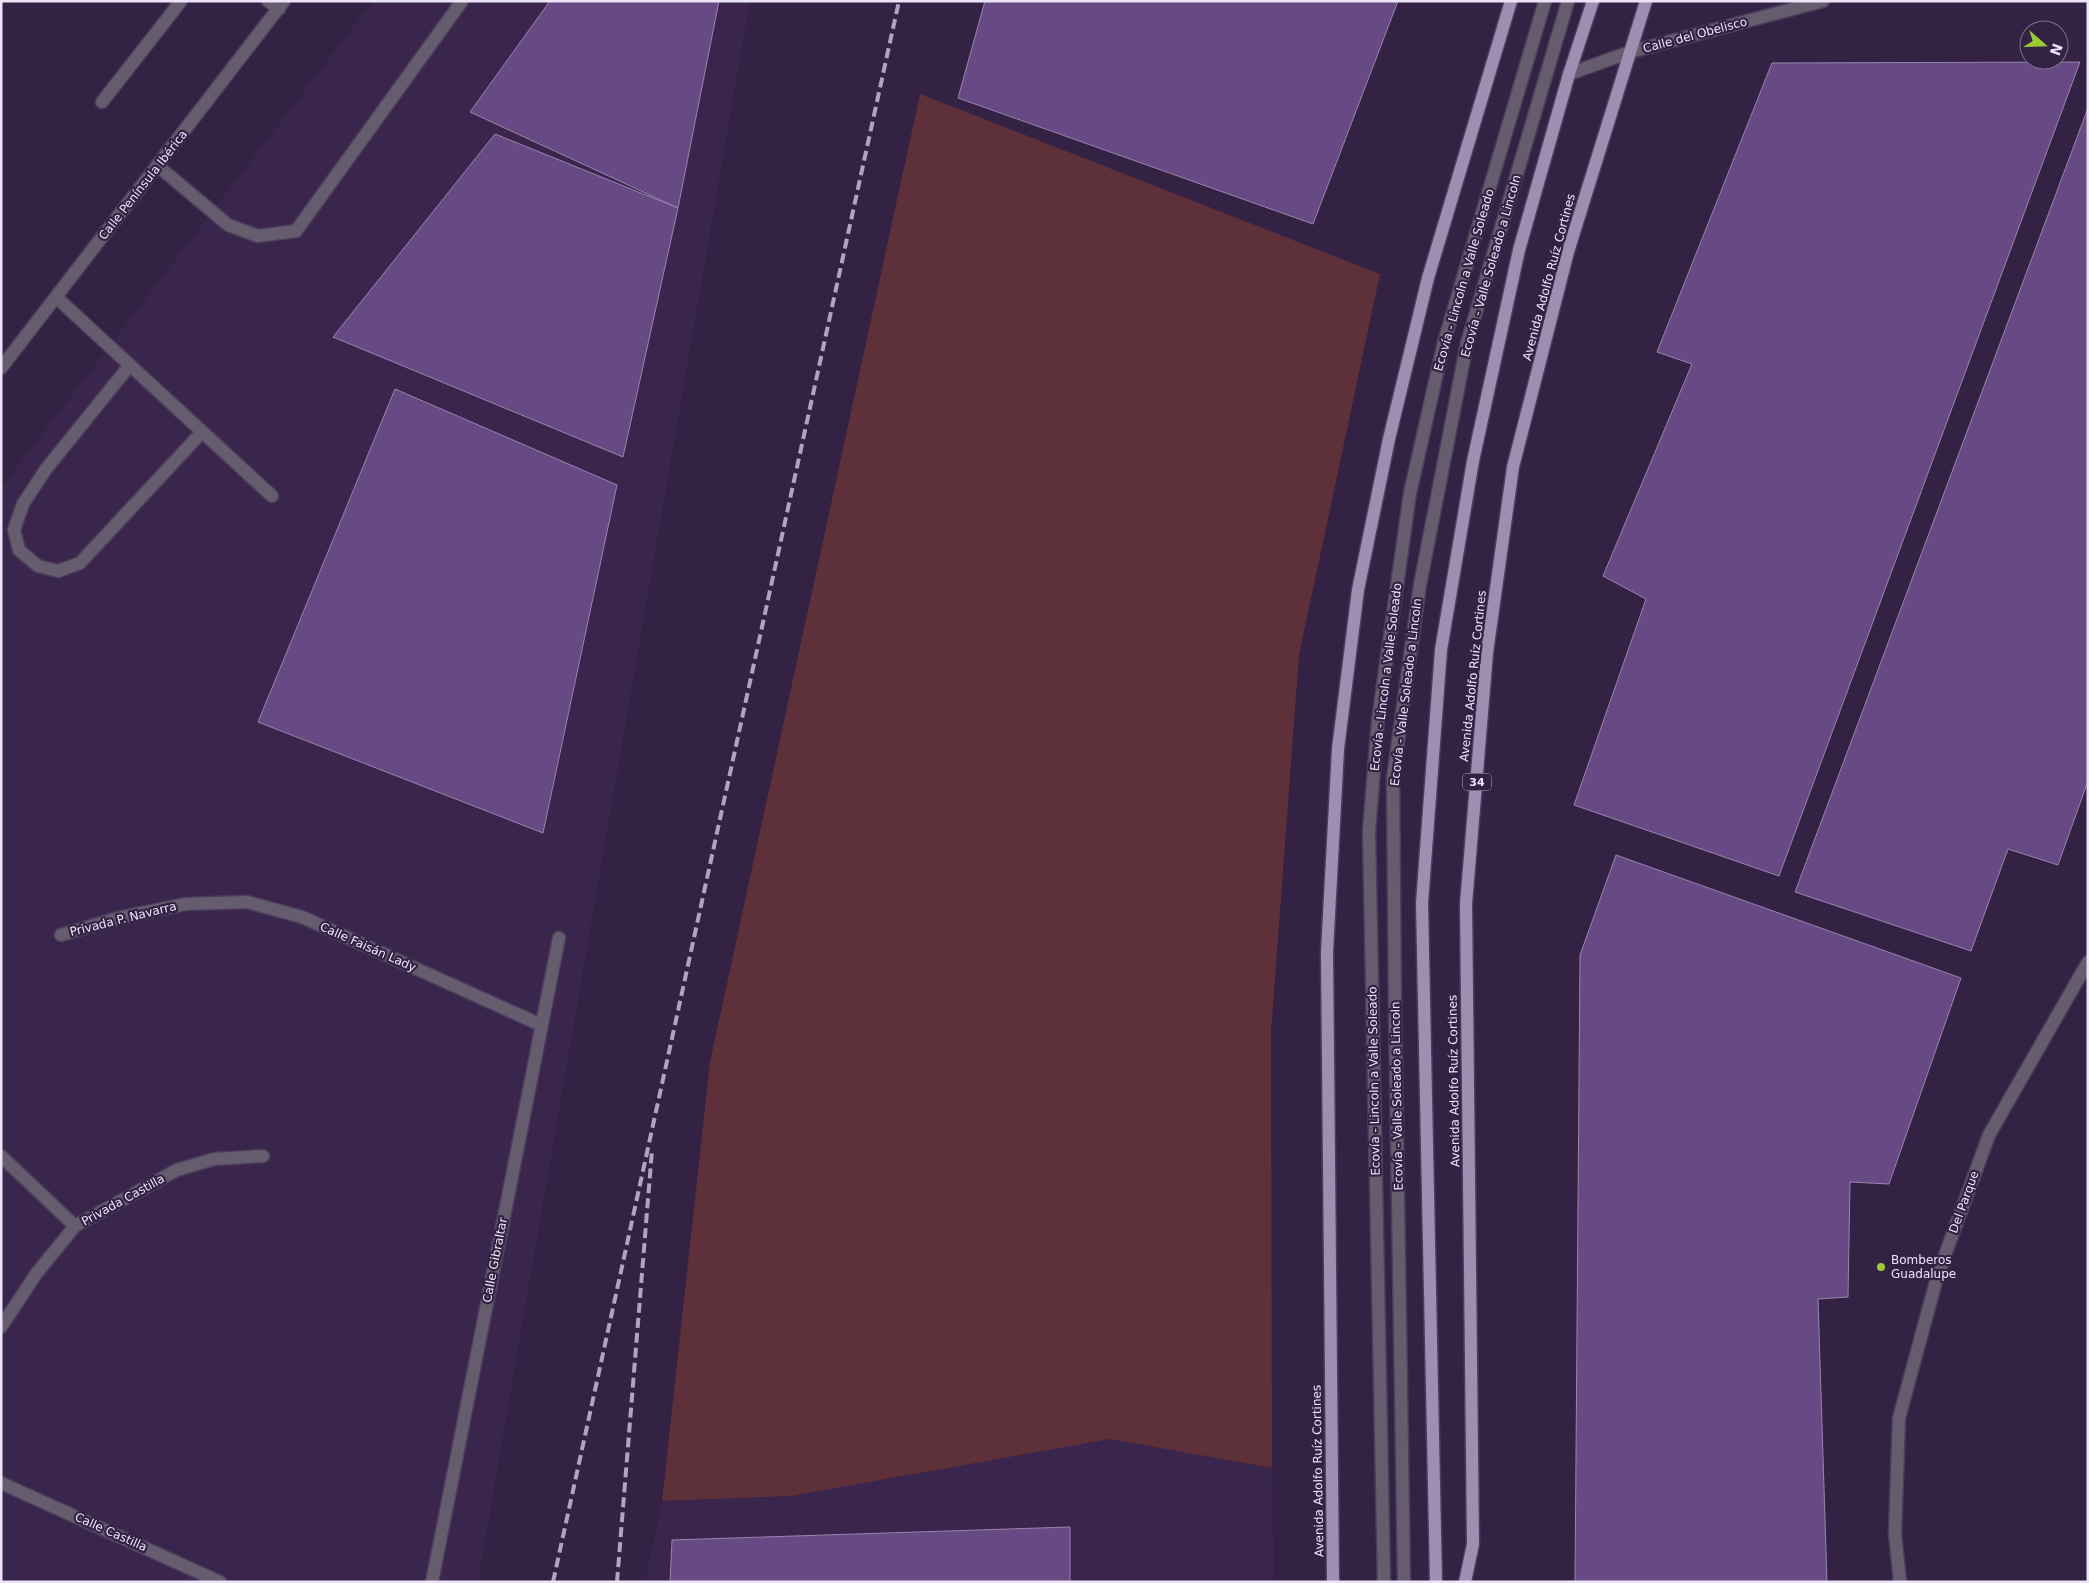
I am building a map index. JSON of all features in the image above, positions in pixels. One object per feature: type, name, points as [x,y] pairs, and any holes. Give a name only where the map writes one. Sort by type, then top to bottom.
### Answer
[{"type":"main road","name":"Avenida Adolfo Ruíz Cortines","points":[[1333,1582],[1327,952],[1338,749],[1358,590],[1389,439],[1428,278],[1511,1]]},
{"type":"main road","points":[[1436,1582],[1422,903],[1441,650],[1473,461],[1519,250],[1569,74],[1592,1]]},
{"type":"main road","name":"Avenida Adolfo Ruíz Cortines","points":[[1465,1582],[1474,1544],[1466,904],[1487,653],[1513,467],[1568,252],[1646,1]]},
{"type":"street","points":[[102,102],[181,1]]},
{"type":"street","points":[[158,166],[228,226],[258,236],[296,232],[462,1]]},
{"type":"street","name":"Ecovía - Lincoln a Valle Soleado","points":[[1384,1582],[1369,831],[1378,721],[1410,493],[1444,342],[1545,1]]},
{"type":"street","name":"Ecovía - Valle Soleado a Lincoln","points":[[1404,1582],[1394,778],[1420,585],[1467,343],[1568,1]]},
{"type":"street","name":"Calle del Obelisco","points":[[1569,74],[1630,52],[1823,1]]},
{"type":"street","name":"Calle Península Ibérica","points":[[1,368],[158,166],[277,4]]},
{"type":"street","points":[[56,297],[272,496]]},
{"type":"street","points":[[130,365],[46,469],[23,504],[14,530],[19,550],[38,566],[58,572],[80,563],[202,432]]},
{"type":"street","name":"Calle Faisán Lady","points":[[186,904],[247,902],[302,917],[541,1025]]},
{"type":"street","name":"Privada P. Navarra","points":[[61,935],[122,917],[186,904]]},
{"type":"street","name":"Calle Gibraltar","points":[[432,1582],[559,938]]},
{"type":"street","name":"Del Parque","points":[[1900,1582],[1895,1533],[1898,1418],[1938,1274],[1988,1135],[2088,962]]},
{"type":"street","points":[[1,1156],[75,1226]]},
{"type":"street","name":"Privada Castilla","points":[[1,1327],[36,1274],[75,1226],[177,1170],[214,1159],[263,1156]]},
{"type":"street","name":"Calle Castilla","points":[[1,1483],[220,1582]]},
{"type":"shaded area","points":[[373,1],[750,1],[478,1582],[1,1582],[1,488]]},
{"type":"shaded area","points":[[920,94],[1380,274],[1299,655],[1271,1032],[1272,1468],[1110,1439],[791,1496],[662,1501],[710,1062]]},
{"type":"shaded area","points":[[1111,1439],[1272,1468],[1274,1582],[645,1582],[662,1501],[791,1496]]},
{"type":"building","points":[[550,1],[719,1],[678,208],[470,112]]},
{"type":"building","points":[[985,1],[1398,1],[1313,224],[958,98]]},
{"type":"building","points":[[2019,62],[2019,70],[2069,70],[2069,62],[2080,62],[1779,876],[1574,805],[1646,599],[1603,576],[1692,364],[1657,352],[1772,63]]},
{"type":"building","points":[[2088,108],[2088,781],[2058,865],[2008,849],[1971,951],[1795,892]]},
{"type":"building","points":[[495,134],[678,208],[623,457],[333,337]]},
{"type":"building","points":[[395,389],[617,485],[543,833],[258,722]]},
{"type":"building","points":[[1616,855],[1961,978],[1889,1184],[1850,1182],[1848,1297],[1818,1299],[1827,1582],[1575,1582],[1580,955]]},
{"type":"building","points":[[1070,1527],[1070,1582],[670,1582],[672,1540]]},
{"type":"railway","points":[[553,1582],[899,1]]},
{"type":"railway","points":[[617,1582],[652,1150]]},
{"type":"place","name":"Bomberos Guadalupe","points":[[1881,1267]]}]
